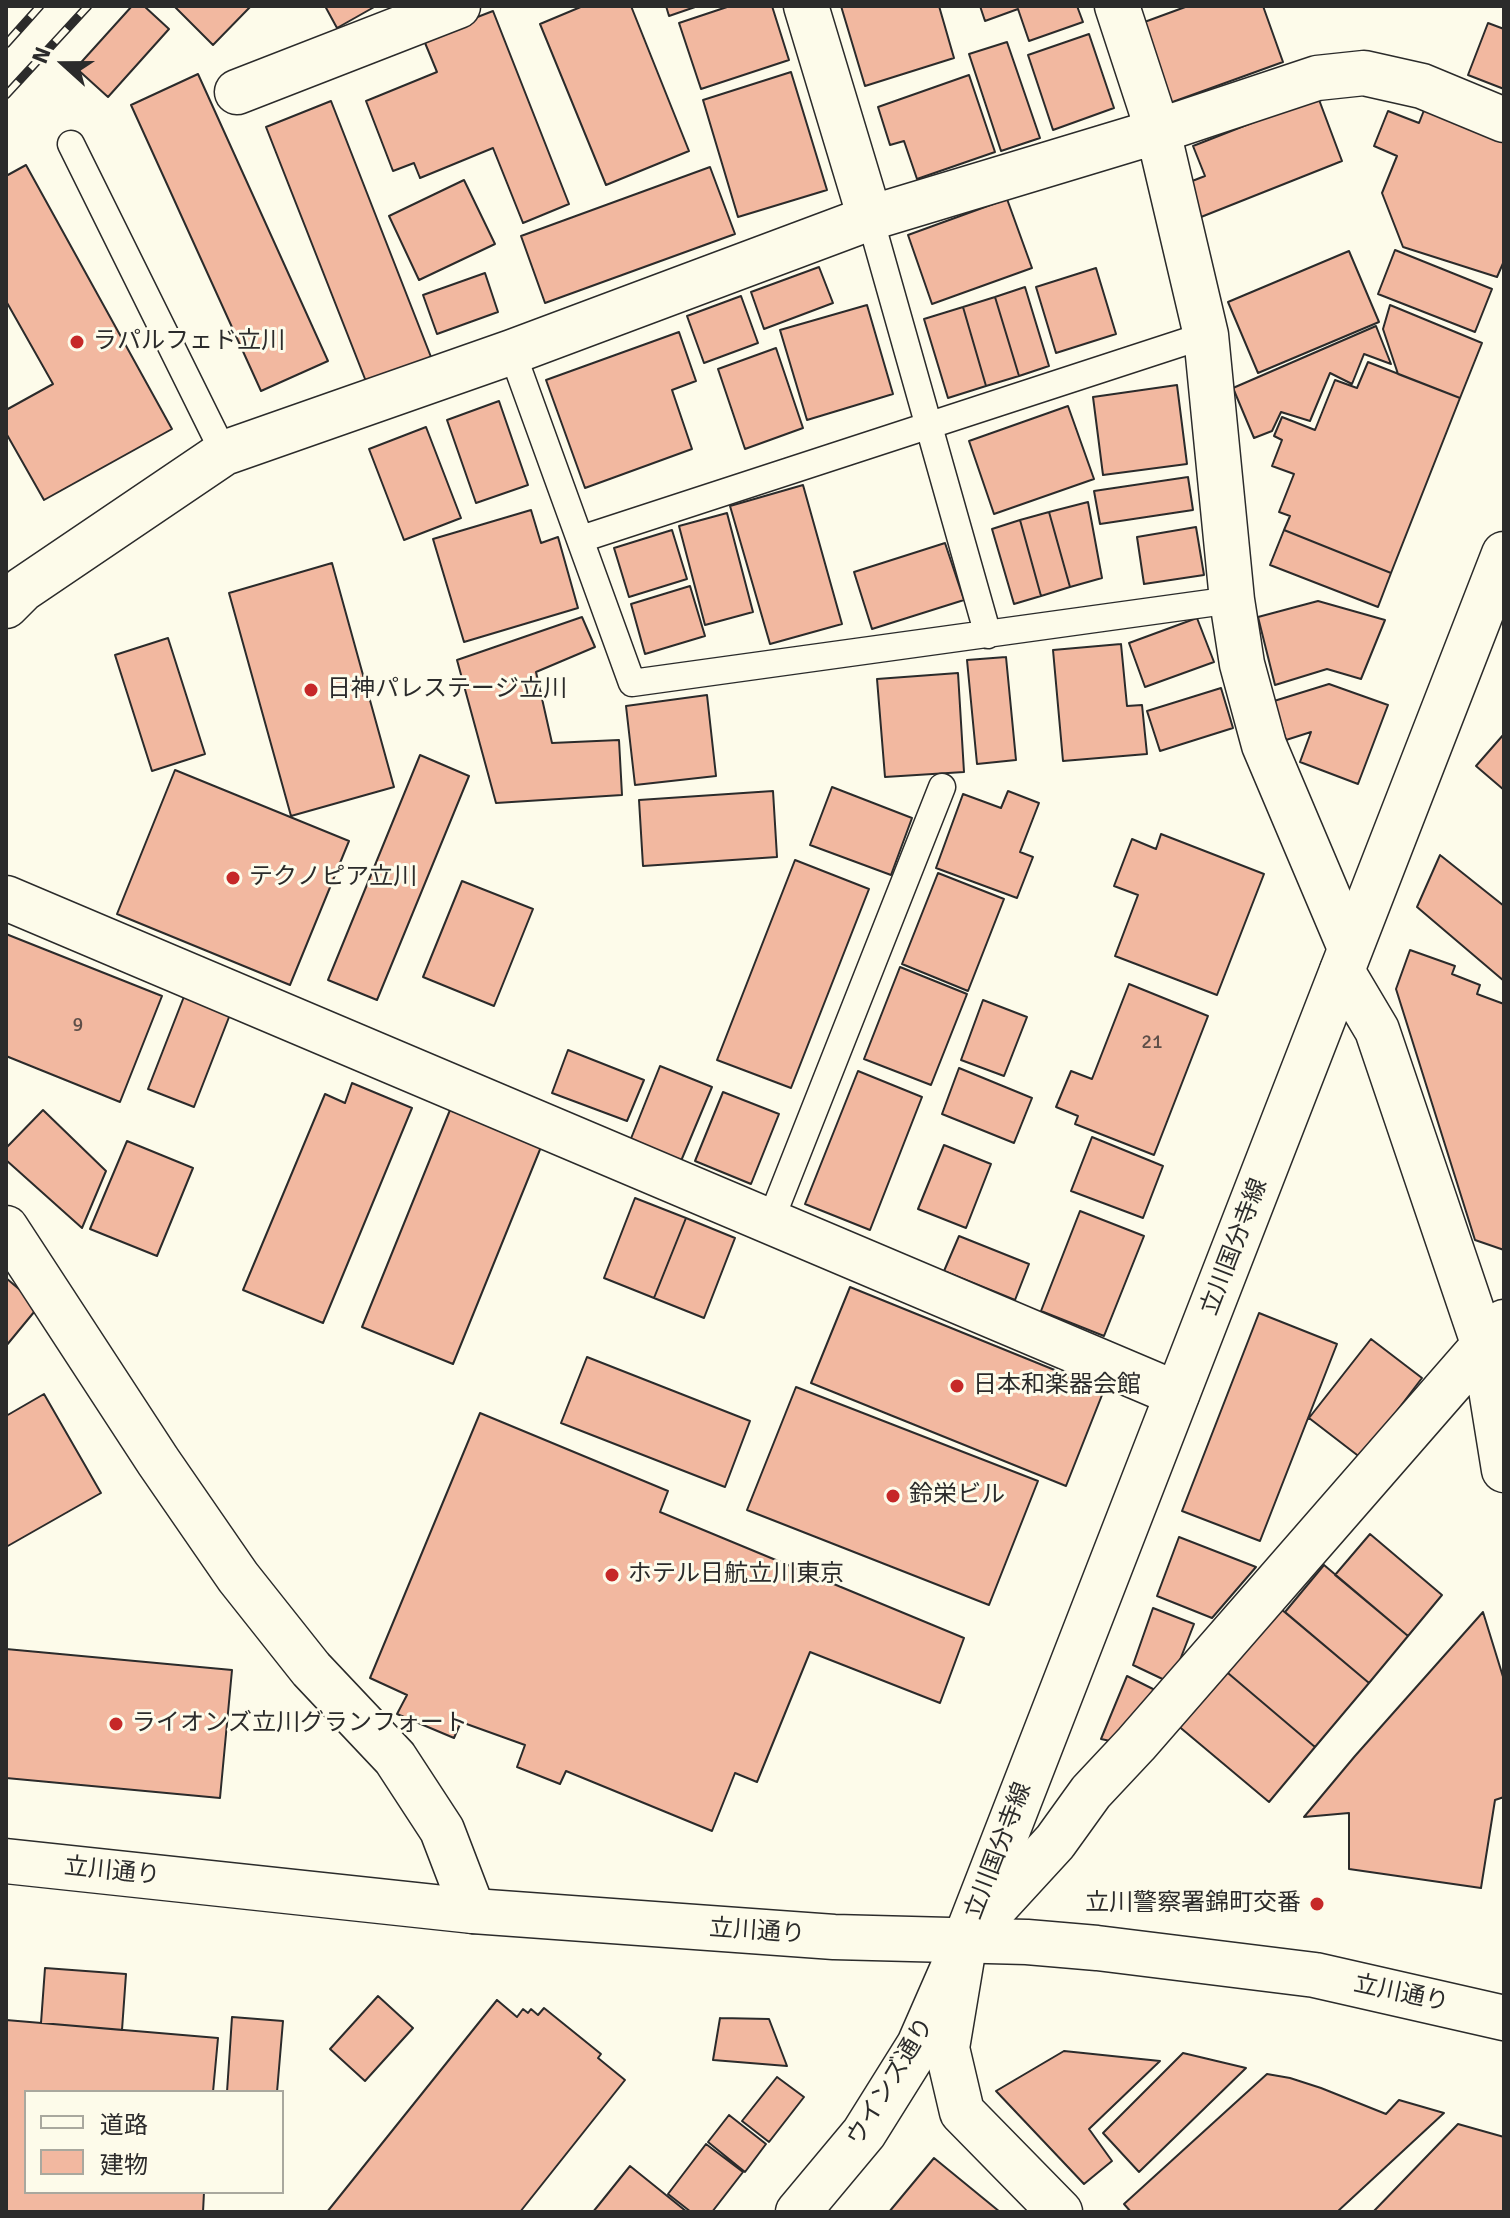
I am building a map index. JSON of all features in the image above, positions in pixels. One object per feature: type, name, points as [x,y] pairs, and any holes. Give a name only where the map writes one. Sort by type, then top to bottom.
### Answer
[{"type":"street","points":[[237,92],[458,6]]},
{"type":"street","points":[[806,6],[870,218]]},
{"type":"street","points":[[1117,6],[1158,131],[1206,335],[1232,600],[1242,664],[1264,745],[1494,1334],[1504,1470]]},
{"type":"street","points":[[6,606],[23,589],[224,453],[512,352],[870,218],[1158,131],[1317,78],[1364,73],[1422,86],[1504,120]]},
{"type":"street","name":"立川国分寺線","points":[[965,1940],[1504,554]]},
{"type":"street","points":[[6,898],[1177,1394]]},
{"type":"street","points":[[6,1228],[158,1461],[238,1577],[311,1669],[395,1758],[442,1830],[473,1911]]},
{"type":"street","points":[[1060,2212],[962,2112],[947,2048],[965,1940],[1055,1842],[1091,1792],[1494,1334]]},
{"type":"street","name":"立川通り","points":[[6,1861],[473,1911],[834,1937],[965,1940],[1097,1948],[1315,1975],[1504,2018]]},
{"type":"street","name":"ウインズ通り","points":[[798,2212],[864,2133],[919,2045],[965,1940]]},
{"type":"lane","points":[[71,144],[224,453]]},
{"type":"lane","points":[[870,218],[988,635]]},
{"type":"lane","points":[[581,539],[1206,335]]},
{"type":"lane","points":[[512,352],[632,683],[1232,600]]},
{"type":"lane","points":[[770,1222],[942,787]]},
{"type":"building","points":[[132,6],[144,6],[169,29],[108,97],[76,68]]},
{"type":"building","points":[[174,6],[251,6],[213,45]]},
{"type":"building","points":[[325,6],[376,6],[337,28]]},
{"type":"building","points":[[583,6],[631,6],[689,151],[606,185],[540,24]]},
{"type":"building","points":[[666,6],[698,6],[669,16]]},
{"type":"building","points":[[730,6],[772,6],[789,60],[701,89],[679,23]]},
{"type":"building","points":[[841,6],[939,6],[954,58],[865,86]]},
{"type":"building","points":[[980,6],[1077,6],[1083,22],[1029,41],[1018,9],[985,21]]},
{"type":"building","points":[[1188,6],[1263,6],[1283,62],[1167,104],[1139,24]]},
{"type":"building","points":[[493,11],[569,204],[523,223],[493,148],[420,178],[414,163],[393,171],[366,101],[437,72],[423,38]]},
{"type":"building","points":[[1488,23],[1504,29],[1504,89],[1468,75]]},
{"type":"building","points":[[1089,34],[1114,108],[1053,130],[1028,55]]},
{"type":"building","points":[[1007,42],[1040,138],[1001,151],[969,54]]},
{"type":"building","points":[[791,72],[827,190],[738,217],[703,100]]},
{"type":"building","points":[[198,74],[328,361],[261,391],[131,105]]},
{"type":"building","points":[[969,75],[995,152],[917,179],[904,141],[890,145],[878,107]]},
{"type":"building","points":[[1430,95],[1504,128],[1504,261],[1497,277],[1403,247],[1382,193],[1397,156],[1374,146],[1388,111],[1419,123]]},
{"type":"building","points":[[1318,97],[1342,161],[1196,219],[1182,185],[1205,176],[1193,146]]},
{"type":"building","points":[[331,101],[431,357],[367,384],[266,127]]},
{"type":"building","name":"ラパルフェド立川","points":[[26,165],[172,429],[44,500],[6,433],[6,410],[53,384],[6,301],[6,176]]},
{"type":"building","points":[[710,167],[735,234],[545,303],[521,236]]},
{"type":"building","points":[[464,180],[495,244],[419,280],[389,216]]},
{"type":"building","points":[[1007,199],[1032,268],[932,304],[908,235]]},
{"type":"building","points":[[1395,250],[1492,289],[1475,332],[1378,294]]},
{"type":"building","points":[[1349,251],[1379,322],[1258,373],[1228,302]]},
{"type":"building","points":[[819,267],[833,303],[764,329],[751,292]]},
{"type":"building","points":[[1096,268],[1116,334],[1056,353],[1036,287]]},
{"type":"building","points":[[485,273],[498,312],[437,334],[423,295]]},
{"type":"building","points":[[1025,287],[1049,366],[1019,376],[995,297]]},
{"type":"building","points":[[741,296],[758,343],[704,363],[687,316]]},
{"type":"building","points":[[995,297],[1019,376],[986,386],[963,307]]},
{"type":"building","points":[[867,305],[893,394],[807,420],[780,330]]},
{"type":"building","points":[[1390,305],[1482,343],[1460,398],[1398,374],[1383,329]]},
{"type":"building","points":[[963,307],[986,386],[948,398],[924,319]]},
{"type":"building","points":[[1376,326],[1391,364],[1364,354],[1352,384],[1330,373],[1310,421],[1281,412],[1272,431],[1254,438],[1233,388]]},
{"type":"building","points":[[679,332],[696,381],[672,390],[692,449],[585,488],[546,380]]},
{"type":"building","points":[[776,348],[803,428],[745,449],[718,369]]},
{"type":"building","points":[[1368,362],[1460,398],[1391,573],[1284,530],[1290,516],[1279,512],[1294,474],[1272,466],[1282,440],[1274,436],[1282,417],[1315,430],[1335,380],[1357,388]]},
{"type":"building","points":[[1177,385],[1187,464],[1103,475],[1093,397]]},
{"type":"building","points":[[499,401],[528,485],[476,503],[447,420]]},
{"type":"building","points":[[1068,406],[1094,479],[994,514],[969,441]]},
{"type":"building","points":[[426,427],[461,518],[404,540],[369,449]]},
{"type":"building","points":[[1188,477],[1193,510],[1100,524],[1094,491]]},
{"type":"building","points":[[803,485],[842,624],[770,644],[730,506]]},
{"type":"building","points":[[1088,502],[1102,578],[1070,587],[1049,512]]},
{"type":"building","points":[[531,510],[541,543],[558,537],[578,608],[464,642],[433,539]]},
{"type":"building","points":[[1049,512],[1070,587],[1041,596],[1020,520]]},
{"type":"building","points":[[727,513],[753,612],[705,625],[679,526]]},
{"type":"building","points":[[1020,520],[1041,596],[1014,604],[992,529]]},
{"type":"building","points":[[1196,527],[1204,575],[1144,584],[1137,537]]},
{"type":"building","points":[[672,530],[687,579],[629,597],[614,548]]},
{"type":"building","points":[[1284,530],[1391,573],[1378,607],[1270,565]]},
{"type":"building","points":[[945,543],[964,600],[872,629],[854,572]]},
{"type":"building","name":"日神パレステージ立川","points":[[332,563],[394,787],[291,816],[229,593]]},
{"type":"building","points":[[690,586],[705,636],[645,654],[631,604]]},
{"type":"building","points":[[1318,601],[1385,620],[1361,679],[1327,669],[1275,685],[1258,617]]},
{"type":"building","points":[[582,617],[595,647],[536,672],[552,743],[619,740],[622,795],[496,803],[457,660]]},
{"type":"building","points":[[1197,618],[1214,662],[1145,687],[1129,643]]},
{"type":"building","points":[[168,638],[205,754],[152,771],[115,655]]},
{"type":"building","points":[[1121,644],[1127,706],[1142,705],[1147,754],[1063,761],[1053,650]]},
{"type":"building","points":[[1006,657],[1016,760],[977,764],[967,660]]},
{"type":"building","points":[[958,673],[964,772],[885,777],[877,679]]},
{"type":"building","points":[[1329,684],[1388,705],[1358,784],[1300,762],[1311,732],[1286,740],[1274,701]]},
{"type":"building","points":[[1221,688],[1233,728],[1160,751],[1147,711]]},
{"type":"building","points":[[707,695],[716,776],[635,785],[626,706]]},
{"type":"building","points":[[1504,734],[1504,790],[1476,766]]},
{"type":"building","points":[[420,755],[469,776],[377,1000],[328,980]]},
{"type":"building","name":"テクノピア立川","points":[[175,770],[349,841],[290,985],[117,914]]},
{"type":"building","points":[[832,787],[912,818],[891,875],[810,845]]},
{"type":"building","points":[[773,791],[777,857],[643,866],[639,800]]},
{"type":"building","points":[[1008,791],[1039,803],[1020,852],[1033,857],[1017,898],[936,868],[963,794],[1001,808]]},
{"type":"building","points":[[1161,834],[1264,874],[1217,995],[1115,956],[1138,895],[1114,886],[1132,839],[1156,849]]},
{"type":"building","points":[[1440,855],[1504,906],[1504,981],[1417,907]]},
{"type":"building","points":[[795,860],[869,889],[791,1088],[717,1060]]},
{"type":"building","points":[[938,873],[1004,899],[968,991],[902,964]]},
{"type":"building","points":[[462,881],[533,909],[494,1006],[423,977]]},
{"type":"building","points":[[6,934],[162,996],[120,1102],[6,1056]]},
{"type":"building","points":[[1410,950],[1455,966],[1452,974],[1480,985],[1477,994],[1504,1004],[1504,1250],[1475,1240],[1396,989]]},
{"type":"building","points":[[900,967],[967,994],[931,1085],[864,1059]]},
{"type":"building","points":[[1129,984],[1208,1016],[1154,1155],[1075,1124],[1078,1116],[1056,1107],[1071,1071],[1092,1079]]},
{"type":"building","points":[[185,994],[231,1012],[194,1107],[148,1089]]},
{"type":"building","points":[[983,1000],[1027,1017],[1004,1076],[961,1060]]},
{"type":"building","points":[[568,1050],[644,1080],[627,1121],[552,1093]]},
{"type":"building","points":[[660,1066],[712,1087],[681,1161],[630,1141]]},
{"type":"building","points":[[959,1068],[1032,1098],[1014,1143],[942,1114]]},
{"type":"building","points":[[858,1071],[922,1097],[870,1230],[805,1204]]},
{"type":"building","points":[[352,1083],[412,1108],[323,1323],[243,1290],[325,1094],[345,1103]]},
{"type":"building","points":[[723,1092],[779,1114],[751,1184],[695,1161]]},
{"type":"building","points":[[43,1110],[106,1171],[82,1228],[6,1160],[6,1148]]},
{"type":"building","points":[[450,1110],[541,1147],[453,1364],[362,1327]]},
{"type":"building","points":[[1092,1137],[1163,1166],[1143,1218],[1071,1191]]},
{"type":"building","points":[[127,1141],[193,1168],[157,1256],[90,1229]]},
{"type":"building","points":[[944,1145],[991,1164],[966,1228],[918,1209]]},
{"type":"building","points":[[635,1198],[686,1218],[654,1298],[604,1278]]},
{"type":"building","points":[[1080,1211],[1144,1236],[1104,1336],[1041,1311]]},
{"type":"building","points":[[686,1218],[735,1238],[704,1318],[654,1298]]},
{"type":"building","points":[[959,1236],[1029,1264],[1015,1300],[944,1271]]},
{"type":"building","points":[[6,1278],[39,1306],[6,1346]]},
{"type":"building","name":"日本和楽器会館","points":[[850,1287],[1104,1390],[1066,1486],[811,1383]]},
{"type":"building","points":[[1259,1313],[1337,1344],[1260,1541],[1182,1511]]},
{"type":"building","points":[[1371,1339],[1422,1378],[1361,1458],[1309,1418]]},
{"type":"building","points":[[587,1357],[750,1421],[725,1487],[561,1423]]},
{"type":"building","name":"鈴栄ビル","points":[[796,1387],[1038,1481],[989,1605],[747,1510]]},
{"type":"building","points":[[44,1394],[101,1493],[6,1547],[6,1416]]},
{"type":"building","name":"ホテル日航立川東京","points":[[480,1413],[668,1491],[660,1512],[964,1638],[940,1703],[810,1652],[757,1782],[735,1773],[712,1831],[566,1771],[560,1784],[517,1767],[525,1745],[461,1722],[454,1738],[397,1714],[407,1695],[370,1678]]},
{"type":"building","points":[[1370,1534],[1442,1595],[1408,1636],[1335,1575]]},
{"type":"building","points":[[1179,1537],[1256,1567],[1212,1618],[1157,1596]]},
{"type":"building","points":[[1324,1565],[1408,1636],[1369,1683],[1285,1612]]},
{"type":"building","points":[[1275,1604],[1369,1683],[1315,1747],[1222,1668]]},
{"type":"building","points":[[1153,1608],[1194,1624],[1171,1683],[1133,1665]]},
{"type":"building","points":[[1483,1612],[1504,1680],[1504,1797],[1495,1800],[1481,1888],[1349,1869],[1349,1813],[1304,1817]]},
{"type":"building","name":"ライオンズ立川グランフォート","points":[[6,1649],[232,1670],[220,1798],[6,1778]]},
{"type":"building","points":[[1222,1668],[1315,1747],[1269,1802],[1176,1724]]},
{"type":"building","points":[[1127,1676],[1159,1692],[1115,1742],[1101,1739]]},
{"type":"building","points":[[45,1968],[126,1974],[122,2030],[41,2023]]},
{"type":"building","points":[[378,1996],[413,2028],[365,2081],[330,2049]]},
{"type":"building","points":[[497,2000],[517,2017],[523,2009],[528,2013],[531,2009],[538,2015],[544,2008],[601,2054],[598,2058],[625,2080],[520,2212],[327,2212]]},
{"type":"building","points":[[232,2017],[283,2021],[277,2090],[227,2090]]},
{"type":"building","points":[[720,2018],[769,2019],[787,2066],[713,2060]]},
{"type":"building","points":[[6,2020],[218,2038],[213,2090],[24,2090],[24,2194],[204,2194],[203,2212],[6,2212]]},
{"type":"building","points":[[1064,2051],[1160,2061],[1089,2129],[1112,2161],[1084,2184],[996,2091]]},
{"type":"building","points":[[1183,2053],[1246,2068],[1139,2172],[1103,2133]]},
{"type":"building","points":[[1267,2074],[1321,2088],[1386,2114],[1399,2100],[1444,2113],[1337,2212],[1131,2212],[1124,2204]]},
{"type":"building","points":[[777,2077],[804,2097],[769,2142],[742,2121]]},
{"type":"building","points":[[729,2115],[766,2144],[745,2172],[708,2142]]},
{"type":"building","points":[[1458,2124],[1504,2137],[1504,2212],[1373,2212]]},
{"type":"building","points":[[706,2144],[743,2172],[712,2212],[691,2212],[668,2194]]},
{"type":"building","points":[[934,2158],[1000,2212],[889,2212]]},
{"type":"building","points":[[630,2166],[687,2212],[593,2212]]},
{"type":"railway","points":[[6,44],[40,6]]},
{"type":"railway","points":[[6,95],[88,6]]},
{"type":"place","name":"ラパルフェド立川","points":[[77,342]]},
{"type":"place","name":"日神パレステージ立川","points":[[311,690]]},
{"type":"place","name":"テクノピア立川","points":[[233,878]]},
{"type":"place","name":"日本和楽器会館","points":[[957,1386]]},
{"type":"place","name":"鈴栄ビル","points":[[893,1496]]},
{"type":"place","name":"ホテル日航立川東京","points":[[612,1575]]},
{"type":"place","name":"ライオンズ立川グランフォート","points":[[116,1724]]},
{"type":"place","name":"立川警察署錦町交番","points":[[1317,1904]]}]
